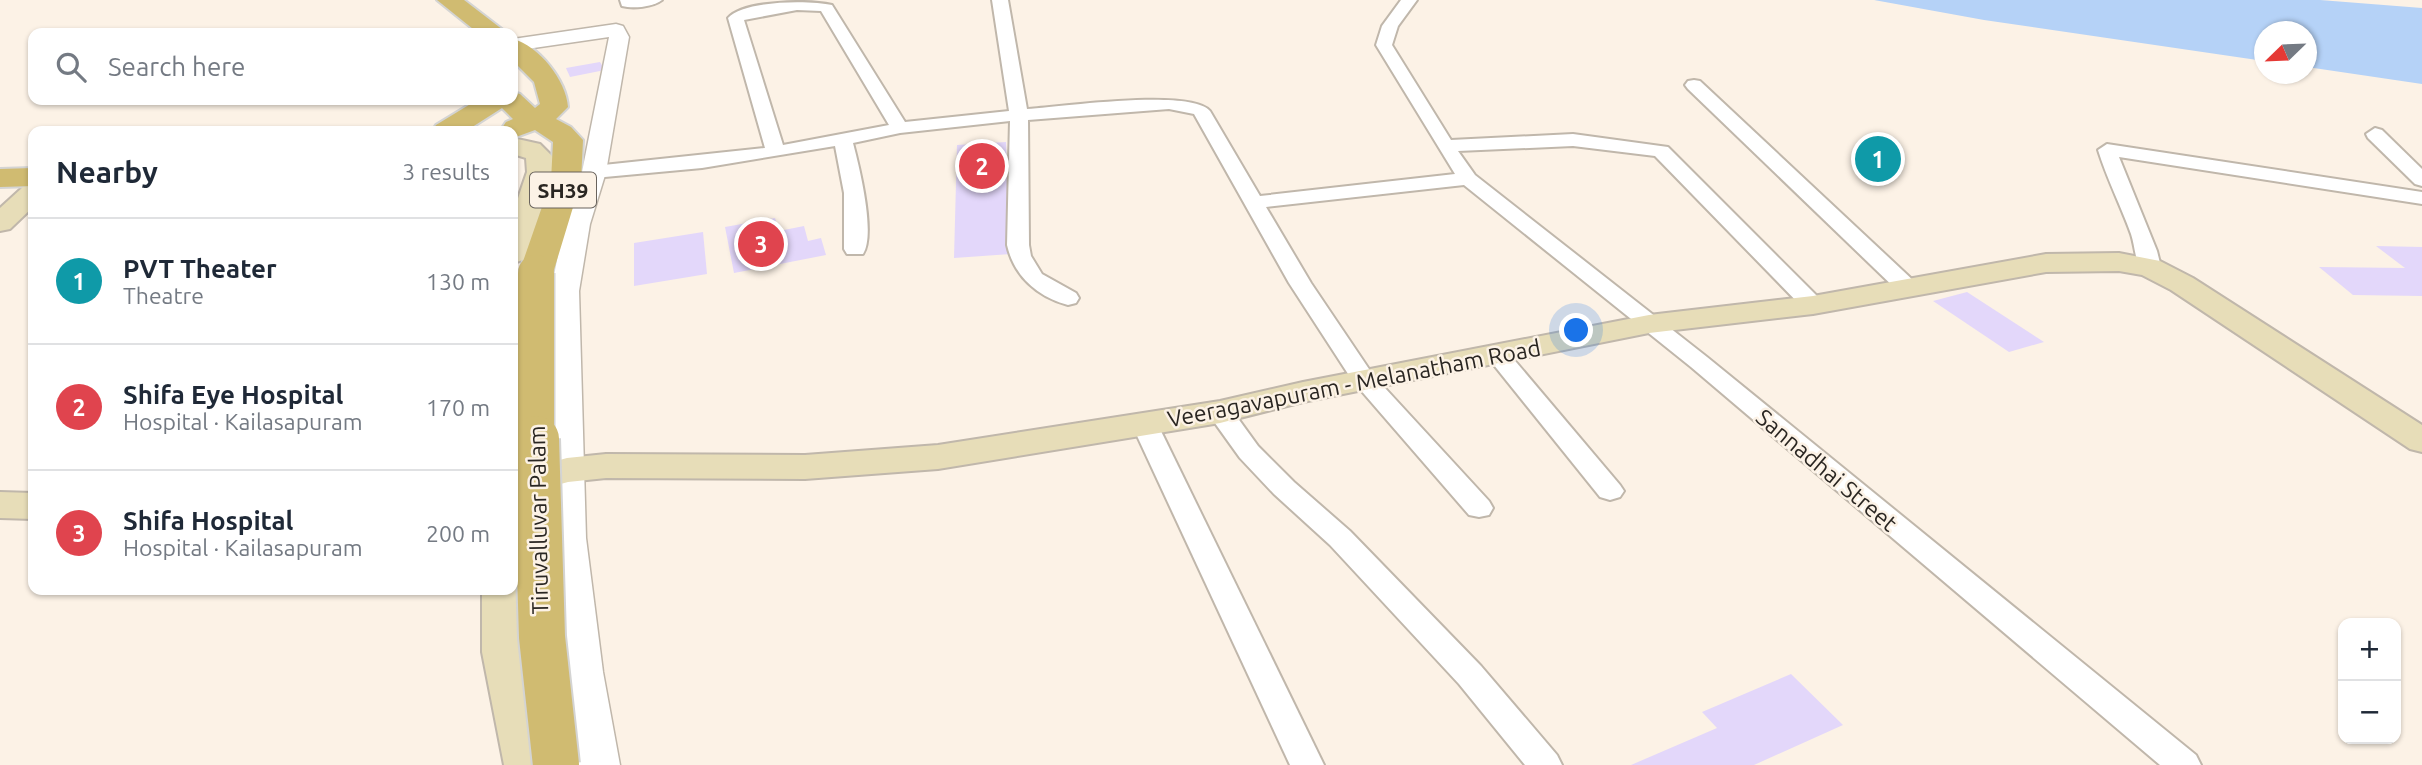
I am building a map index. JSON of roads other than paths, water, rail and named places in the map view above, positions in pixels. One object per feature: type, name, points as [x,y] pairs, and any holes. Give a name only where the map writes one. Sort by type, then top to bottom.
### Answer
[{"type":"main road","points":[[439,3],[462,28]]},
{"type":"main road","points":[[439,3],[485,28]]},
{"type":"main road","points":[[518,51],[545,77],[555,94],[554,107],[538,119],[518,127]]},
{"type":"main road","points":[[454,126],[488,105]]},
{"type":"main road","points":[[513,105],[516,109],[538,119]]},
{"type":"main road","name":"SH39","points":[[525,263],[566,181],[569,160],[568,140],[558,128],[538,119]]},
{"type":"main road","points":[[518,147],[531,149],[539,156],[540,172],[525,263]]},
{"type":"main road","points":[[0,178],[28,177]]},
{"type":"main road","points":[[0,191],[28,191]]},
{"type":"main road","points":[[0,223],[28,196]]},
{"type":"main road","name":"Veeragavapuram - Melanatham Road","points":[[518,484],[566,470],[606,466],[805,467],[937,457],[1220,412],[1364,380],[1649,324],[1814,305],[2046,263],[2119,262],[2150,267],[2182,284],[2422,441]]},
{"type":"main road","name":"Tiruvalluvar Palam","points":[[525,263],[535,366],[539,604],[550,729],[556,765]]},
{"type":"main road","points":[[0,506],[28,506]]},
{"type":"main road","points":[[502,595],[503,652],[527,765]]},
{"type":"street","points":[[599,765],[584,672],[569,538],[565,291],[577,224],[594,172],[619,37],[616,30],[628,1],[654,0]]},
{"type":"street","points":[[1000,0],[1019,116],[1018,245],[1021,264],[1030,276],[1068,298]]},
{"type":"street","name":"Sannadhai Street","points":[[1409,0],[1391,24],[1384,45],[1468,179],[1649,324],[2184,765]]},
{"type":"street","points":[[776,152],[736,18],[791,4],[827,8],[900,128]]},
{"type":"street","points":[[518,45],[616,30]]},
{"type":"street","points":[[1695,85],[1908,288]]},
{"type":"street","points":[[594,172],[776,152],[900,128],[1169,104],[1190,106],[1201,111],[1300,283],[1364,380],[1479,508]]},
{"type":"street","points":[[2375,134],[2422,180]]},
{"type":"street","points":[[842,138],[855,184],[858,206],[855,249]]},
{"type":"street","points":[[1445,146],[1573,140],[1661,151],[1814,305]]},
{"type":"street","points":[[2150,267],[2141,229],[2114,173],[2107,150],[2422,198]]},
{"type":"street","points":[[1252,203],[1468,179]]},
{"type":"street","points":[[1497,354],[1610,491]]},
{"type":"street","points":[[1220,412],[1250,452],[1284,488],[1340,538],[1470,676],[1545,765]]},
{"type":"street","points":[[1145,425],[1307,765]]},
{"type":"water","points":[[1874,0],[2320,0],[2422,8],[2422,84],[2317,68],[2317,21],[2254,21],[2254,60],[1984,20]]},
{"type":"place","name":"PVT Theater","points":[[1878,159]]},
{"type":"place","name":"Shifa Eye Hospital","points":[[982,166]]},
{"type":"place","name":"Shifa Hospital","points":[[761,244]]}]
